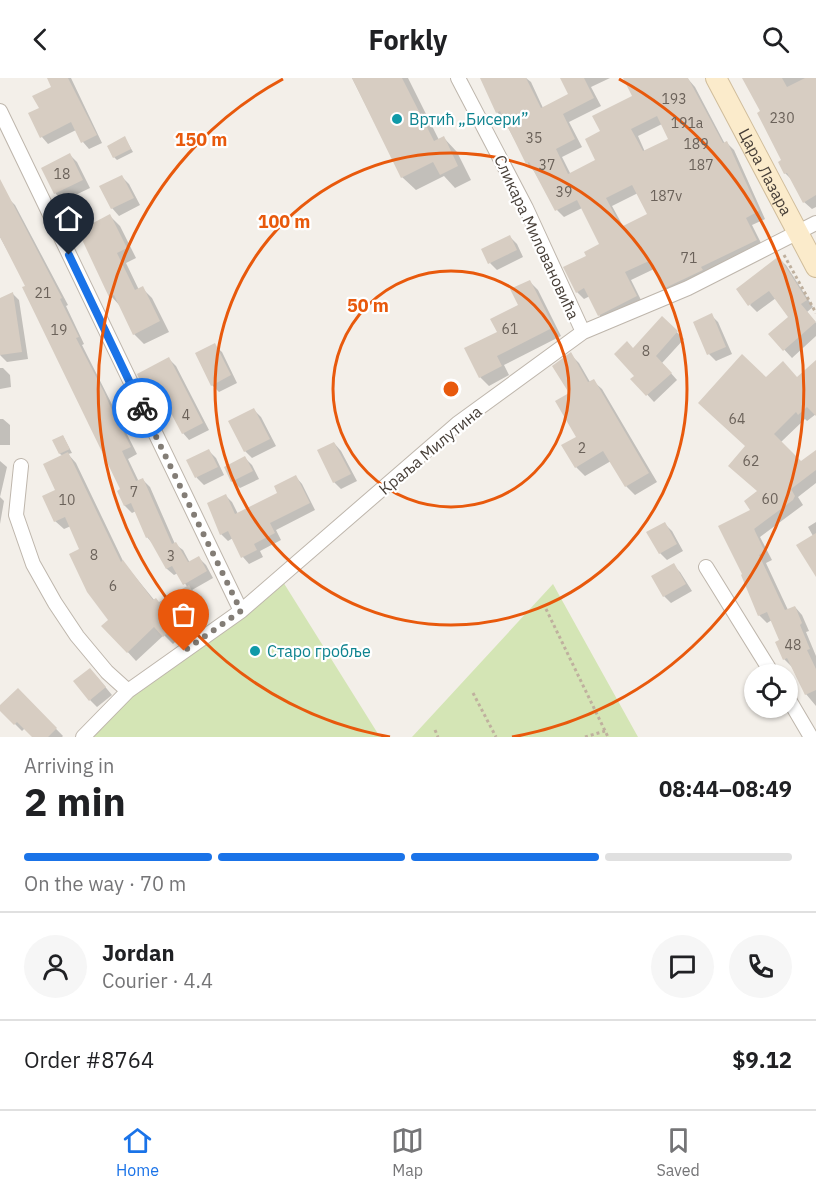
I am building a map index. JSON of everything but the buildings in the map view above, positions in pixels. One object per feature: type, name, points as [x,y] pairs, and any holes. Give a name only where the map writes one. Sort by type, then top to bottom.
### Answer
[{"type":"main road","name":"Цара Лазара","points":[[716,78],[816,267]]},
{"type":"street","name":"Сликара Миловановића","points":[[458,78],[526,208],[583,332]]},
{"type":"street","points":[[0,111],[241,611]]},
{"type":"street","name":"Краља Милутина","points":[[83,737],[128,691],[241,611],[457,424],[583,332],[688,288],[816,223]]},
{"type":"street","points":[[21,466],[16,516],[33,564],[77,636],[128,691]]},
{"type":"street","points":[[706,567],[766,664]]},
{"type":"street","points":[[798,714],[812,737]]},
{"type":"path","points":[[777,243],[816,313]]},
{"type":"path","points":[[546,609],[608,737]]},
{"type":"path","points":[[473,693],[496,737]]},
{"type":"path","points":[[435,730],[438,737]]},
{"type":"path","points":[[585,737],[605,731]]},
{"type":"green space","name":"Старо гробље","points":[[280,577],[380,737],[83,737],[128,691]]},
{"type":"green space","points":[[553,584],[638,737],[412,737]]},
{"type":"way so far","points":[[142,408],[241,611],[184,651]]},
{"type":"place","name":"Вртић „Бисери”","points":[[397,119]]},
{"type":"place","name":"Старо гробље","points":[[255,651]]},
{"type":"route","points":[[69,255],[142,408]]}]
